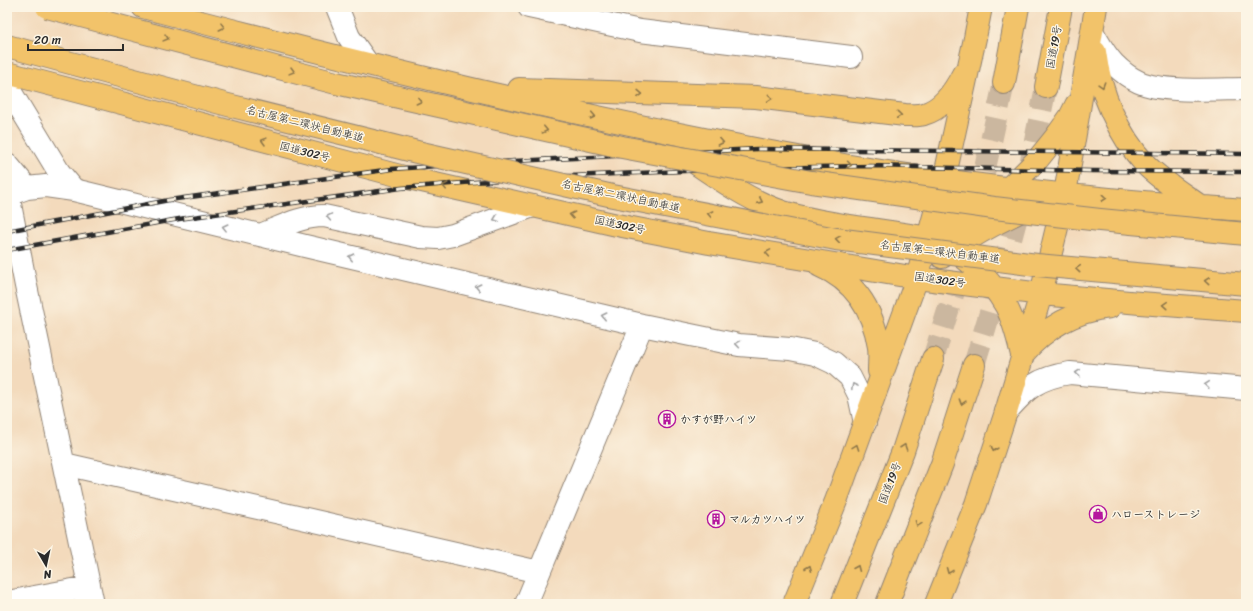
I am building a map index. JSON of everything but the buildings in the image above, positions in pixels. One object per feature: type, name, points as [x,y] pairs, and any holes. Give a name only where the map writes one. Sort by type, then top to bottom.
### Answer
[{"type":"highway","points":[[47,7],[336,83],[622,147],[811,182],[994,208],[1246,234]]},
{"type":"highway","points":[[143,7],[368,64],[462,86],[645,127],[799,157],[944,180],[1009,188],[1246,210]]},
{"type":"highway","points":[[794,604],[836,501],[917,278],[944,180],[981,7]]},
{"type":"highway","points":[[1004,83],[1018,7]]},
{"type":"highway","name":"国道19号","points":[[1046,87],[1061,7]]},
{"type":"highway","points":[[936,604],[976,504],[1006,412],[1041,294],[1065,194],[1093,33],[1096,7]]},
{"type":"highway","points":[[1093,33],[1097,70],[1116,121],[1129,143],[1146,165],[1171,186],[1203,207]]},
{"type":"highway","name":"名古屋第二環状自動車道","points":[[7,46],[228,105],[417,152],[613,196],[836,239],[1037,265],[1246,284]]},
{"type":"highway","points":[[462,86],[633,94],[756,97],[905,115],[924,114],[940,105],[955,89],[971,59]]},
{"type":"highway","name":"国道302号","points":[[7,73],[404,177],[686,238],[806,260],[917,278],[1041,294],[1246,311]]},
{"type":"highway","points":[[917,278],[953,249],[967,227],[1038,159],[1070,117],[1083,91]]},
{"type":"highway","points":[[645,127],[715,177],[750,197],[782,211],[824,222],[928,238],[953,249],[975,267],[993,287],[1006,306],[1015,328],[1022,355]]},
{"type":"highway","points":[[944,180],[950,197],[967,227],[990,255],[1014,276],[1041,294]]},
{"type":"highway","points":[[806,260],[850,257],[887,250],[1017,213],[1065,194]]},
{"type":"highway","points":[[806,260],[834,272],[852,287],[865,305],[874,325],[879,348],[879,381]]},
{"type":"highway","points":[[1022,355],[1035,340],[1066,319],[1084,312],[1105,307],[1140,303]]},
{"type":"highway","name":"国道19号","points":[[842,604],[903,451],[932,359]]},
{"type":"highway","points":[[887,604],[942,464],[974,365]]},
{"type":"street","points":[[337,7],[349,37],[368,64]]},
{"type":"street","points":[[529,7],[640,31],[851,57]]},
{"type":"street","points":[[1093,33],[1113,63],[1126,74],[1139,82],[1157,87],[1180,89],[1246,89]]},
{"type":"street","points":[[7,86],[59,172],[74,190]]},
{"type":"street","points":[[7,164],[14,192],[16,288],[64,464],[91,595],[7,602]]},
{"type":"street","points":[[14,192],[46,186],[74,190],[642,325],[739,345],[790,349],[816,354],[834,363],[850,377],[860,396],[865,423]]},
{"type":"street","points":[[260,235],[297,220],[313,216],[324,216],[422,237],[438,238],[453,235],[533,206]]},
{"type":"street","points":[[526,604],[642,325]]},
{"type":"street","points":[[1006,412],[1023,393],[1038,381],[1053,376],[1070,373],[1246,389]]},
{"type":"street","points":[[64,464],[539,572]]},
{"type":"tunnel","points":[[977,204],[1004,83]]},
{"type":"tunnel","points":[[974,365],[1000,280],[1027,180],[1046,87]]},
{"type":"tunnel","points":[[933,359],[962,266],[968,241]]},
{"type":"railway","points":[[7,231],[169,200],[392,169],[514,161],[757,149],[1246,154]]},
{"type":"railway","points":[[7,250],[179,219],[401,188],[525,178],[752,168],[871,166],[1093,171],[1246,172]]},
{"type":"place","name":"かすが野ハイツ","points":[[667,419]]},
{"type":"place","name":"ハローストレージ","points":[[1098,514]]},
{"type":"place","name":"マルカツハイツ","points":[[716,519]]}]
